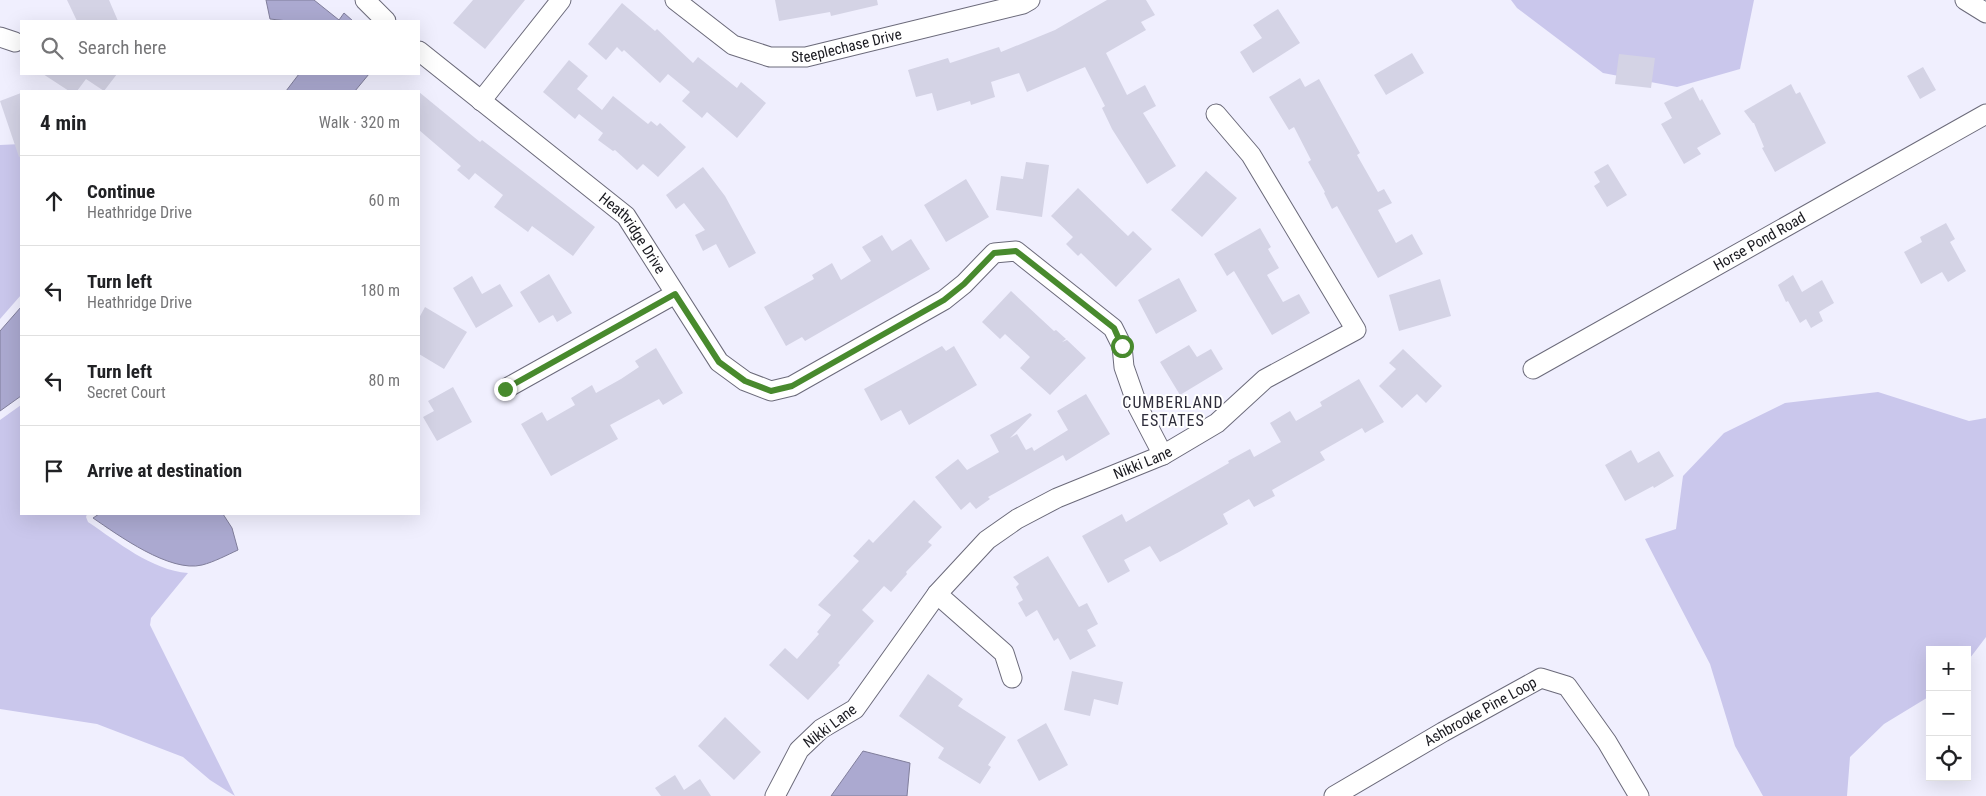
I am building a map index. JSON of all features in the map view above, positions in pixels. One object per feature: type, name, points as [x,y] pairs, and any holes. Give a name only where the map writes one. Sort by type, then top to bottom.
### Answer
[{"type":"street","points":[[365,0],[385,20]]},
{"type":"street","points":[[481,101],[561,0]]},
{"type":"street","name":"Steeplechase Drive","points":[[675,0],[733,45],[770,58],[779,58],[806,57],[1023,4],[1030,0]]},
{"type":"street","points":[[1965,0],[1986,13]]},
{"type":"street","name":"Heathridge Drive","points":[[420,52],[626,216],[719,362],[745,381],[771,391],[792,386],[944,300],[964,284],[994,253],[1016,251],[1114,328],[1122,346],[1124,367],[1138,407],[1163,455]]},
{"type":"street","name":"Nikki Lane","points":[[775,796],[799,750],[821,729],[855,709],[937,594],[986,540],[1017,519],[1057,498],[1163,455],[1217,423],[1265,379],[1356,330],[1250,155],[1216,114]]},
{"type":"street","name":"Horse Pond Road","points":[[1533,370],[1986,114]]},
{"type":"street","points":[[505,389],[675,294]]},
{"type":"street","points":[[937,594],[1004,653],[1012,678]]},
{"type":"street","name":"Ashbrooke Pine Loop","points":[[1334,796],[1442,732],[1541,678],[1567,686],[1606,742],[1639,796]]},
{"type":"shaded area","points":[[266,0],[314,0],[339,20],[279,20],[270,19]]},
{"type":"shaded area","points":[[1511,0],[1754,0],[1740,69],[1677,87],[1603,73],[1517,8]]},
{"type":"shaded area","points":[[344,13],[352,20],[339,20]]},
{"type":"shaded area","points":[[298,75],[368,75],[356,90],[287,90]]},
{"type":"shaded area","points":[[20,144],[20,296],[0,319],[0,145]]},
{"type":"shaded area","points":[[20,308],[20,397],[0,411],[0,331]]},
{"type":"shaded area","points":[[1878,392],[1969,421],[1986,418],[1986,637],[1971,657],[1971,646],[1926,646],[1926,698],[1884,724],[1850,757],[1847,796],[1763,796],[1735,746],[1710,664],[1645,539],[1676,529],[1683,476],[1724,433],[1785,403]]},
{"type":"shaded area","points":[[20,406],[20,515],[87,515],[88,522],[135,554],[161,567],[188,573],[151,618],[150,625],[235,796],[210,780],[183,757],[97,724],[0,709],[0,420]]},
{"type":"shaded area","points":[[98,515],[224,515],[232,528],[238,550],[202,565],[189,566],[175,563],[145,551],[93,518]]},
{"type":"shaded area","points":[[863,751],[910,763],[907,796],[831,796]]},
{"type":"building","points":[[67,0],[109,0],[118,20],[77,20]]},
{"type":"building","points":[[473,0],[525,0],[485,49],[453,23]]},
{"type":"building","points":[[775,0],[877,0],[878,5],[831,16],[830,12],[779,21]]},
{"type":"building","points":[[1107,0],[1146,0],[1155,15],[1141,22],[1146,30],[1106,53],[1127,95],[1145,85],[1156,106],[1143,113],[1176,166],[1147,184],[1112,129],[1102,108],[1105,106],[1085,67],[1027,92],[1019,73],[991,82],[995,97],[971,105],[970,101],[937,111],[932,93],[916,97],[908,70],[948,58],[950,63],[999,47],[1001,52],[1055,30]]},
{"type":"building","points":[[622,3],[655,31],[657,29],[693,63],[698,57],[737,88],[741,82],[766,103],[737,138],[707,112],[702,118],[682,101],[690,92],[668,74],[660,83],[624,50],[622,52],[617,47],[606,60],[588,44]]},
{"type":"building","points":[[1278,9],[1300,43],[1253,73],[1240,52],[1262,38],[1253,25]]},
{"type":"building","points":[[1412,53],[1424,73],[1386,95],[1374,75]]},
{"type":"building","points":[[1619,54],[1655,58],[1651,88],[1615,84]]},
{"type":"building","points":[[569,60],[588,76],[577,89],[602,110],[613,96],[648,124],[651,121],[657,126],[660,123],[686,147],[658,177],[643,164],[637,170],[615,150],[613,151],[598,140],[603,133],[579,114],[575,119],[543,92]]},
{"type":"building","points":[[1923,67],[1936,90],[1920,99],[1907,76]]},
{"type":"building","points":[[45,75],[116,75],[105,90],[86,79],[78,90],[67,90]]},
{"type":"building","points":[[1300,78],[1305,87],[1319,79],[1360,153],[1357,155],[1378,192],[1384,189],[1392,203],[1378,210],[1396,243],[1412,234],[1423,254],[1378,278],[1337,206],[1332,209],[1308,162],[1311,160],[1294,127],[1289,130],[1269,97]]},
{"type":"building","points":[[1791,84],[1796,94],[1800,92],[1826,143],[1775,172],[1762,148],[1764,147],[1754,123],[1744,111]]},
{"type":"building","points":[[1693,87],[1700,101],[1702,99],[1721,134],[1697,148],[1701,154],[1684,164],[1661,124],[1672,118],[1664,103]]},
{"type":"building","points":[[20,93],[19,157],[0,101]]},
{"type":"building","points":[[420,93],[480,142],[482,140],[595,227],[573,256],[532,226],[528,232],[494,207],[503,195],[475,173],[469,180],[457,170],[461,166],[420,131]]},
{"type":"building","points":[[1026,162],[1049,165],[1042,217],[996,210],[1001,176],[1023,179]]},
{"type":"building","points":[[1608,164],[1627,195],[1607,207],[1594,186],[1600,182],[1594,172]]},
{"type":"building","points":[[703,167],[725,196],[756,253],[729,268],[716,244],[703,251],[695,235],[705,230],[684,203],[676,209],[666,195]]},
{"type":"building","points":[[1206,171],[1237,198],[1202,237],[1171,210]]},
{"type":"building","points":[[966,179],[989,217],[946,242],[924,205]]},
{"type":"building","points":[[1078,188],[1128,236],[1133,231],[1152,249],[1116,287],[1081,253],[1078,256],[1066,244],[1073,237],[1051,216]]},
{"type":"building","points":[[1946,223],[1955,239],[1950,242],[1966,271],[1948,282],[1942,272],[1921,284],[1904,252],[1922,242],[1920,237]]},
{"type":"building","points":[[1260,228],[1271,247],[1268,249],[1279,268],[1267,275],[1283,302],[1299,294],[1310,313],[1272,335],[1234,271],[1227,276],[1214,254]]},
{"type":"building","points":[[882,235],[892,251],[911,239],[930,269],[805,341],[802,337],[786,346],[764,307],[814,279],[812,275],[832,263],[841,280],[871,261],[862,247]]},
{"type":"building","points":[[549,274],[572,313],[557,322],[553,315],[539,323],[520,292]]},
{"type":"building","points":[[1793,275],[1802,292],[1822,280],[1834,303],[1819,312],[1823,321],[1811,328],[1806,319],[1800,323],[1788,301],[1786,302],[1778,285]]},
{"type":"building","points":[[472,276],[482,294],[500,284],[513,306],[476,328],[453,288]]},
{"type":"building","points":[[1179,278],[1197,311],[1156,334],[1138,300]]},
{"type":"building","points":[[1440,279],[1451,316],[1399,331],[1389,295]]},
{"type":"building","points":[[1011,291],[1054,331],[1056,330],[1066,339],[1062,342],[1067,340],[1086,358],[1050,395],[1020,368],[1030,357],[1005,334],[1000,339],[982,322]]},
{"type":"building","points":[[425,307],[467,332],[444,369],[420,355],[420,316]]},
{"type":"building","points":[[1189,345],[1197,357],[1211,349],[1223,369],[1180,395],[1160,362]]},
{"type":"building","points":[[942,346],[946,351],[954,346],[977,385],[909,425],[901,410],[881,421],[864,389]]},
{"type":"building","points":[[656,348],[683,393],[663,405],[659,399],[610,425],[618,439],[551,476],[521,424],[542,412],[547,421],[575,405],[571,398],[592,385],[596,393],[639,367],[635,361]]},
{"type":"building","points":[[1403,349],[1442,386],[1426,403],[1417,394],[1402,408],[1379,386],[1396,369],[1389,363]]},
{"type":"building","points":[[1359,379],[1384,422],[1365,433],[1362,428],[1320,452],[1325,460],[1272,490],[1275,496],[1254,507],[1249,499],[1223,514],[1228,524],[1179,552],[1160,562],[1150,546],[1124,560],[1130,571],[1108,583],[1082,536],[1122,514],[1126,522],[1250,449],[1254,457],[1281,442],[1270,423],[1290,411],[1296,421],[1322,406],[1320,402]]},
{"type":"building","points":[[453,387],[472,422],[437,441],[423,417],[434,411],[428,401]]},
{"type":"building","points":[[1086,394],[1110,434],[1066,461],[1063,455],[988,497],[990,499],[976,509],[970,502],[961,510],[935,477],[958,459],[967,470],[999,452],[990,435],[1030,413],[1032,415],[1010,438],[1017,434],[1026,450],[1032,447],[1034,451],[1068,430],[1057,411]]},
{"type":"building","points":[[1631,450],[1638,463],[1659,451],[1674,476],[1654,488],[1653,486],[1625,501],[1605,465]]},
{"type":"building","points":[[914,500],[942,527],[928,542],[932,545],[906,572],[907,574],[891,592],[884,586],[862,610],[874,621],[838,663],[840,665],[808,700],[769,665],[785,648],[797,659],[819,634],[817,632],[831,615],[818,605],[859,561],[853,556],[869,539],[873,543]]},
{"type":"building","points":[[1048,556],[1079,607],[1087,603],[1098,624],[1087,630],[1096,646],[1070,660],[1058,638],[1054,641],[1037,610],[1026,617],[1018,603],[1023,600],[1016,587],[1019,584],[1013,577]]},
{"type":"building","points":[[1072,671],[1123,682],[1118,705],[1094,699],[1090,716],[1064,710]]},
{"type":"building","points":[[928,674],[963,699],[958,706],[1006,737],[988,765],[991,767],[980,784],[938,758],[944,748],[899,716]]},
{"type":"building","points":[[725,717],[761,752],[734,780],[698,746]]},
{"type":"building","points":[[1046,723],[1068,765],[1039,781],[1017,740]]},
{"type":"building","points":[[675,775],[684,790],[700,779],[711,796],[661,796],[655,788]]},
{"type":"district","name":"CUMBERLAND ESTATES","points":[[1173,411]]},
{"type":"route","points":[[505,389],[675,294],[719,362],[745,381],[771,391],[792,386],[944,300],[964,284],[994,253],[1016,251],[1114,328],[1122,346]]}]
